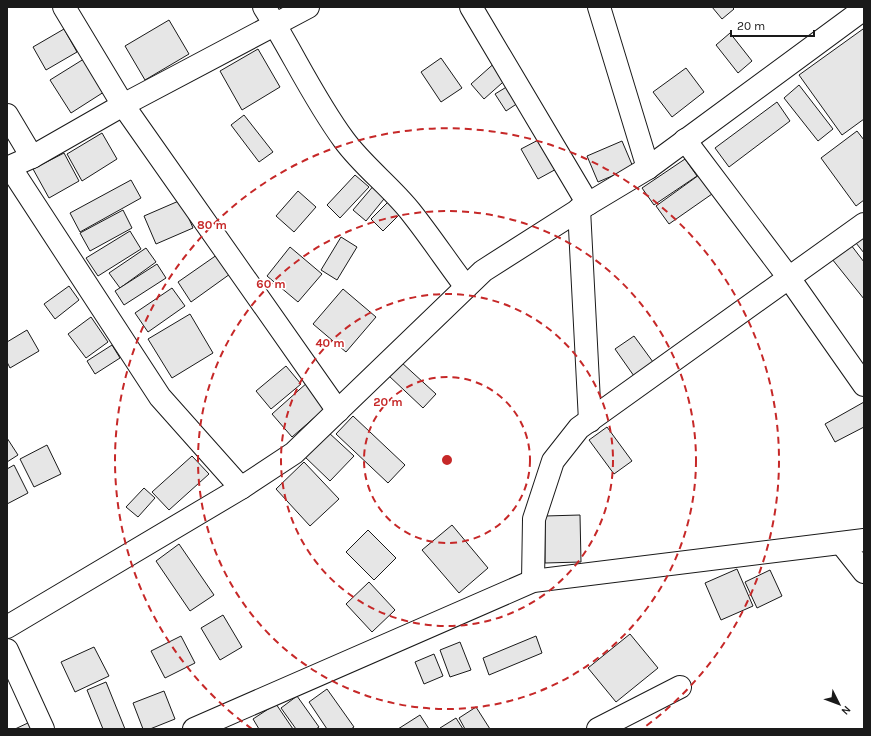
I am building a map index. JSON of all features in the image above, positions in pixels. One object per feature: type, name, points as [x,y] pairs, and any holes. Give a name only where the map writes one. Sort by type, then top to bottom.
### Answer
[{"type":"street","points":[[64,7],[123,105],[338,411]]},
{"type":"street","points":[[241,488],[160,397],[8,168],[32,157],[123,105],[270,16],[308,7]]},
{"type":"street","points":[[470,7],[584,206],[590,421]]},
{"type":"street","points":[[599,7],[648,168]]},
{"type":"street","points":[[7,627],[241,488],[294,453],[483,271],[584,206],[648,168],[864,9]]},
{"type":"street","points":[[270,16],[328,118],[345,141],[409,211],[466,287]]},
{"type":"street","points":[[7,115],[32,157]]},
{"type":"street","points":[[685,140],[789,278],[864,385]]},
{"type":"street","points":[[533,581],[534,519],[553,461],[579,428],[864,224]]},
{"type":"street","points":[[194,729],[533,581],[864,540]]},
{"type":"street","points":[[840,543],[864,572]]},
{"type":"street","points":[[7,650],[43,729]]},
{"type":"street","points":[[598,729],[680,687]]},
{"type":"building","points":[[712,7],[732,7],[734,9],[722,19]]},
{"type":"building","points":[[169,20],[189,54],[145,80],[125,46]]},
{"type":"building","points":[[64,29],[77,52],[46,70],[33,47]]},
{"type":"building","points":[[863,29],[864,119],[842,135],[799,75]]},
{"type":"building","points":[[730,33],[752,61],[738,73],[716,45]]},
{"type":"building","points":[[258,49],[280,87],[242,110],[220,71]]},
{"type":"building","points":[[87,57],[107,90],[71,113],[50,80]]},
{"type":"building","points":[[441,58],[462,88],[441,102],[421,72]]},
{"type":"building","points":[[498,60],[511,75],[484,99],[471,84]]},
{"type":"building","points":[[686,68],[704,92],[672,117],[653,92]]},
{"type":"building","points":[[513,83],[524,99],[506,111],[495,94]]},
{"type":"building","points":[[799,85],[833,129],[818,141],[784,98]]},
{"type":"building","points":[[777,102],[790,121],[729,167],[715,148]]},
{"type":"building","points":[[244,115],[273,152],[259,162],[231,125]]},
{"type":"building","points":[[857,131],[864,140],[864,200],[856,206],[821,158]]},
{"type":"building","points":[[102,133],[117,159],[82,181],[67,154]]},
{"type":"building","points":[[544,137],[560,167],[538,179],[521,149]]},
{"type":"building","points":[[622,141],[633,167],[598,182],[587,156]]},
{"type":"building","points":[[64,153],[79,181],[49,198],[33,169]]},
{"type":"building","points":[[685,159],[697,176],[654,205],[642,188]]},
{"type":"building","points":[[355,175],[369,187],[340,218],[327,205]]},
{"type":"building","points":[[699,175],[712,194],[669,224],[656,206]]},
{"type":"building","points":[[131,180],[141,198],[80,232],[70,213]]},
{"type":"building","points":[[375,184],[388,194],[366,221],[353,210]]},
{"type":"building","points":[[298,191],[316,207],[294,232],[276,216]]},
{"type":"building","points":[[392,198],[404,210],[383,231],[371,219]]},
{"type":"building","points":[[181,200],[193,228],[156,244],[144,216]]},
{"type":"building","points":[[123,210],[132,228],[90,251],[80,233]]},
{"type":"building","points":[[130,231],[141,249],[98,276],[86,258]]},
{"type":"building","points":[[341,237],[357,247],[337,280],[321,270]]},
{"type":"building","points":[[864,237],[864,253],[856,243]]},
{"type":"building","points":[[851,245],[864,262],[864,299],[832,259]]},
{"type":"building","points":[[290,247],[322,274],[298,302],[267,276]]},
{"type":"building","points":[[146,248],[156,262],[120,288],[109,273]]},
{"type":"building","points":[[224,250],[237,269],[191,302],[178,282]]},
{"type":"building","points":[[157,264],[166,278],[124,305],[115,291]]},
{"type":"building","points":[[69,286],[79,300],[55,319],[44,304]]},
{"type":"building","points":[[172,288],[185,306],[148,332],[135,313]]},
{"type":"building","points":[[343,289],[376,317],[346,352],[313,324]]},
{"type":"building","points":[[190,314],[213,353],[172,378],[148,339]]},
{"type":"building","points":[[91,317],[108,342],[86,358],[68,334]]},
{"type":"building","points":[[27,330],[39,351],[10,368],[7,362],[7,342]]},
{"type":"building","points":[[634,336],[653,362],[634,376],[615,349]]},
{"type":"building","points":[[112,345],[120,358],[95,374],[87,361]]},
{"type":"building","points":[[401,362],[436,394],[423,408],[388,375]]},
{"type":"building","points":[[286,366],[301,384],[271,409],[256,391]]},
{"type":"building","points":[[308,382],[329,405],[292,437],[272,414]]},
{"type":"building","points":[[864,402],[864,427],[835,442],[825,424]]},
{"type":"building","points":[[353,416],[405,465],[388,483],[336,434]]},
{"type":"building","points":[[607,427],[632,461],[614,474],[589,440]]},
{"type":"building","points":[[328,432],[354,456],[330,481],[304,456]]},
{"type":"building","points":[[7,438],[18,455],[7,462]]},
{"type":"building","points":[[47,445],[61,474],[34,487],[20,459]]},
{"type":"building","points":[[192,456],[209,474],[169,510],[152,492]]},
{"type":"building","points":[[304,462],[339,499],[310,526],[276,489]]},
{"type":"building","points":[[14,465],[28,493],[7,504],[7,469]]},
{"type":"building","points":[[144,488],[155,498],[138,517],[126,507]]},
{"type":"building","points":[[580,515],[581,562],[545,563],[545,516]]},
{"type":"building","points":[[452,525],[488,568],[459,593],[422,550]]},
{"type":"building","points":[[368,530],[396,558],[374,580],[346,552]]},
{"type":"building","points":[[179,544],[214,595],[190,611],[156,561]]},
{"type":"building","points":[[737,569],[753,606],[721,620],[705,583]]},
{"type":"building","points":[[770,570],[782,596],[757,608],[745,582]]},
{"type":"building","points":[[369,582],[395,610],[372,632],[346,604]]},
{"type":"building","points":[[223,615],[242,647],[220,660],[201,628]]},
{"type":"building","points":[[630,634],[658,668],[616,702],[588,668]]},
{"type":"building","points":[[181,636],[195,663],[165,678],[151,651]]},
{"type":"building","points":[[536,636],[542,653],[489,675],[483,658]]},
{"type":"building","points":[[460,642],[471,670],[450,677],[440,650]]},
{"type":"building","points":[[94,647],[109,676],[75,692],[61,662]]},
{"type":"building","points":[[434,654],[443,676],[424,684],[415,662]]},
{"type":"building","points":[[106,682],[125,729],[103,729],[87,690]]},
{"type":"building","points":[[327,689],[354,727],[351,729],[327,729],[309,702]]},
{"type":"building","points":[[164,691],[175,719],[150,729],[143,729],[133,703]]},
{"type":"building","points":[[297,696],[319,727],[316,729],[296,729],[281,708]]},
{"type":"building","points":[[276,704],[293,729],[259,729],[253,719]]},
{"type":"building","points":[[476,707],[490,729],[465,729],[459,718]]},
{"type":"building","points":[[420,715],[429,729],[398,729]]},
{"type":"building","points":[[456,718],[463,729],[440,729],[440,728]]},
{"type":"building","points":[[30,722],[34,729],[15,729]]}]
